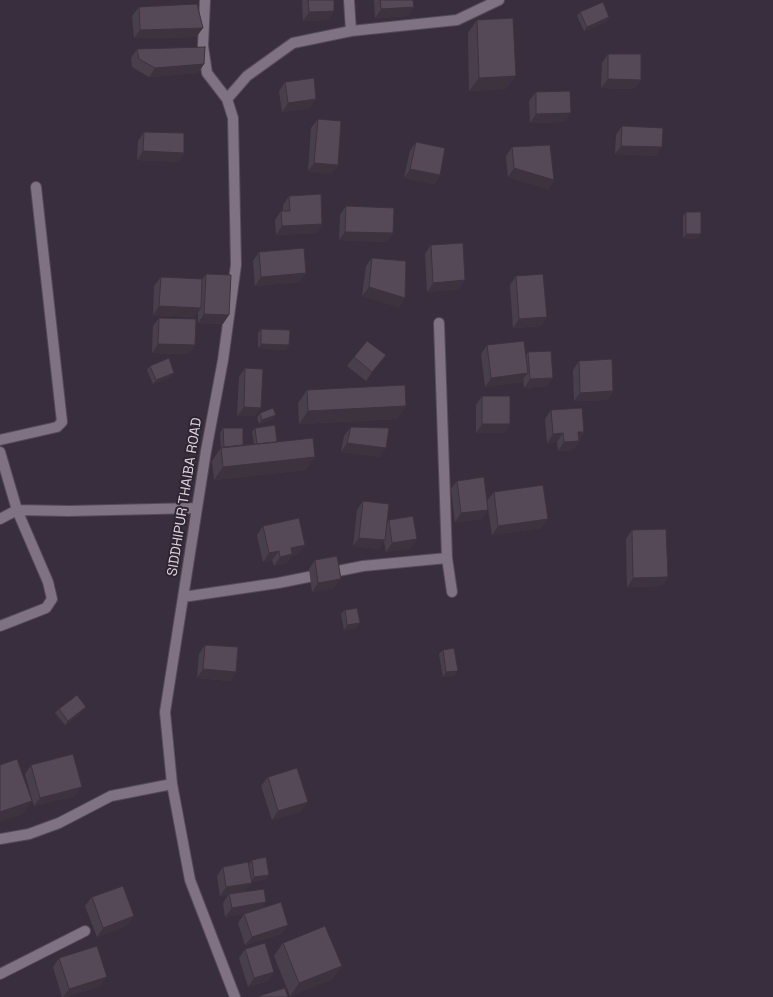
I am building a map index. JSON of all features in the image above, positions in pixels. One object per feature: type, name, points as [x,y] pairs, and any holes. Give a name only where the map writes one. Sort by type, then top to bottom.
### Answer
[{"type":"street","name":"SIDDHIPUR THAIBA ROAD","points":[[205,0],[203,46],[207,73],[227,99],[233,118],[236,265],[165,712],[172,784],[190,880],[235,997]]},
{"type":"street","points":[[349,0],[351,31]]},
{"type":"street","points":[[227,99],[247,76],[293,43],[351,31],[457,20],[499,0]]},
{"type":"street","points":[[0,440],[58,426],[62,422],[36,186]]},
{"type":"street","points":[[439,323],[447,558],[452,592]]},
{"type":"street","points":[[0,452],[16,510],[48,582],[52,599],[46,608],[0,626]]},
{"type":"street","points":[[0,519],[16,510],[69,511],[197,508]]},
{"type":"street","points":[[183,597],[278,583],[363,566],[447,558]]},
{"type":"street","points":[[0,839],[29,834],[59,823],[111,796],[172,784]]},
{"type":"street","points":[[0,974],[85,931]]},
{"type":"building","points":[[308,0],[334,0],[334,11],[309,12]]},
{"type":"building","points":[[380,0],[413,0],[414,7],[381,9]]},
{"type":"building","points":[[603,2],[609,17],[587,27],[580,12]]},
{"type":"building","points":[[197,4],[203,28],[140,30],[139,7]]},
{"type":"building","points":[[513,18],[516,76],[479,78],[477,20]]},
{"type":"building","points":[[205,47],[204,64],[155,68],[139,59],[137,49]]},
{"type":"building","points":[[608,54],[641,54],[641,80],[608,79]]},
{"type":"building","points":[[314,78],[316,99],[288,103],[285,82]]},
{"type":"building","points":[[570,91],[571,113],[536,114],[536,92]]},
{"type":"building","points":[[318,119],[341,121],[338,165],[314,163]]},
{"type":"building","points":[[622,126],[663,128],[662,147],[621,146]]},
{"type":"building","points":[[144,132],[184,133],[184,153],[143,151]]},
{"type":"building","points":[[416,142],[445,148],[440,175],[410,169]]},
{"type":"building","points":[[550,145],[554,180],[514,168],[512,147]]},
{"type":"building","points":[[321,194],[322,224],[282,226],[281,211],[290,211],[289,196]]},
{"type":"building","points":[[346,206],[394,208],[393,233],[345,232]]},
{"type":"building","points":[[686,212],[701,212],[701,234],[686,234]]},
{"type":"building","points":[[463,243],[465,280],[433,283],[431,245]]},
{"type":"building","points":[[304,248],[306,273],[261,277],[259,252]]},
{"type":"building","points":[[372,258],[406,261],[405,298],[369,287]]},
{"type":"building","points":[[206,274],[231,275],[229,315],[204,314]]},
{"type":"building","points":[[543,274],[547,317],[519,319],[516,276]]},
{"type":"building","points":[[161,277],[202,279],[201,308],[159,306]]},
{"type":"building","points":[[159,318],[196,319],[195,345],[158,344]]},
{"type":"building","points":[[261,329],[290,330],[289,345],[261,344]]},
{"type":"building","points":[[367,341],[386,355],[372,372],[354,357]]},
{"type":"building","points":[[524,341],[528,373],[491,378],[487,345]]},
{"type":"building","points":[[551,351],[553,378],[530,379],[528,352]]},
{"type":"building","points":[[169,358],[174,373],[156,380],[150,366]]},
{"type":"building","points":[[612,359],[613,391],[580,393],[579,361]]},
{"type":"building","points":[[245,368],[263,369],[261,408],[244,407]]},
{"type":"building","points":[[405,385],[406,406],[308,411],[307,390]]},
{"type":"building","points":[[482,396],[510,396],[510,424],[482,424]]},
{"type":"building","points":[[273,408],[276,415],[262,420],[260,413]]},
{"type":"building","points":[[582,408],[584,432],[578,432],[579,441],[564,442],[563,433],[553,434],[551,410]]},
{"type":"building","points":[[275,425],[277,442],[257,444],[255,428]]},
{"type":"building","points":[[351,427],[389,428],[386,448],[347,443]]},
{"type":"building","points":[[223,428],[243,428],[243,445],[224,447]]},
{"type":"building","points":[[313,438],[315,457],[223,467],[221,448]]},
{"type":"building","points":[[484,477],[488,510],[461,513],[457,481]]},
{"type":"building","points":[[543,485],[548,519],[498,526],[494,492]]},
{"type":"building","points":[[363,501],[389,504],[385,540],[359,538]]},
{"type":"building","points":[[413,516],[417,539],[392,543],[389,520]]},
{"type":"building","points":[[299,518],[305,545],[291,548],[292,554],[280,557],[279,551],[269,553],[263,526]]},
{"type":"building","points":[[666,529],[668,577],[633,578],[632,530]]},
{"type":"building","points":[[337,556],[341,579],[318,583],[315,560]]},
{"type":"building","points":[[357,608],[360,623],[347,625],[345,610]]},
{"type":"building","points":[[205,645],[238,647],[236,672],[203,669]]},
{"type":"building","points":[[454,648],[458,671],[446,672],[443,650]]},
{"type":"building","points":[[77,695],[86,707],[68,721],[59,709]]},
{"type":"building","points":[[73,754],[82,787],[40,798],[31,765]]},
{"type":"building","points":[[17,759],[32,801],[0,812],[0,765]]},
{"type":"building","points":[[297,768],[308,802],[278,811],[268,777]]},
{"type":"building","points":[[266,857],[269,875],[254,877],[252,860]]},
{"type":"building","points":[[248,862],[252,883],[226,887],[223,867]]},
{"type":"building","points":[[123,886],[134,916],[103,928],[92,897]]},
{"type":"building","points":[[264,889],[266,902],[232,908],[229,894]]},
{"type":"building","points":[[281,902],[288,925],[252,937],[244,914]]},
{"type":"building","points":[[325,926],[342,966],[299,983],[283,943]]},
{"type":"building","points":[[265,943],[274,972],[254,978],[245,949]]},
{"type":"building","points":[[97,946],[107,977],[69,989],[59,958]]},
{"type":"building","points":[[285,988],[288,997],[256,997]]}]
